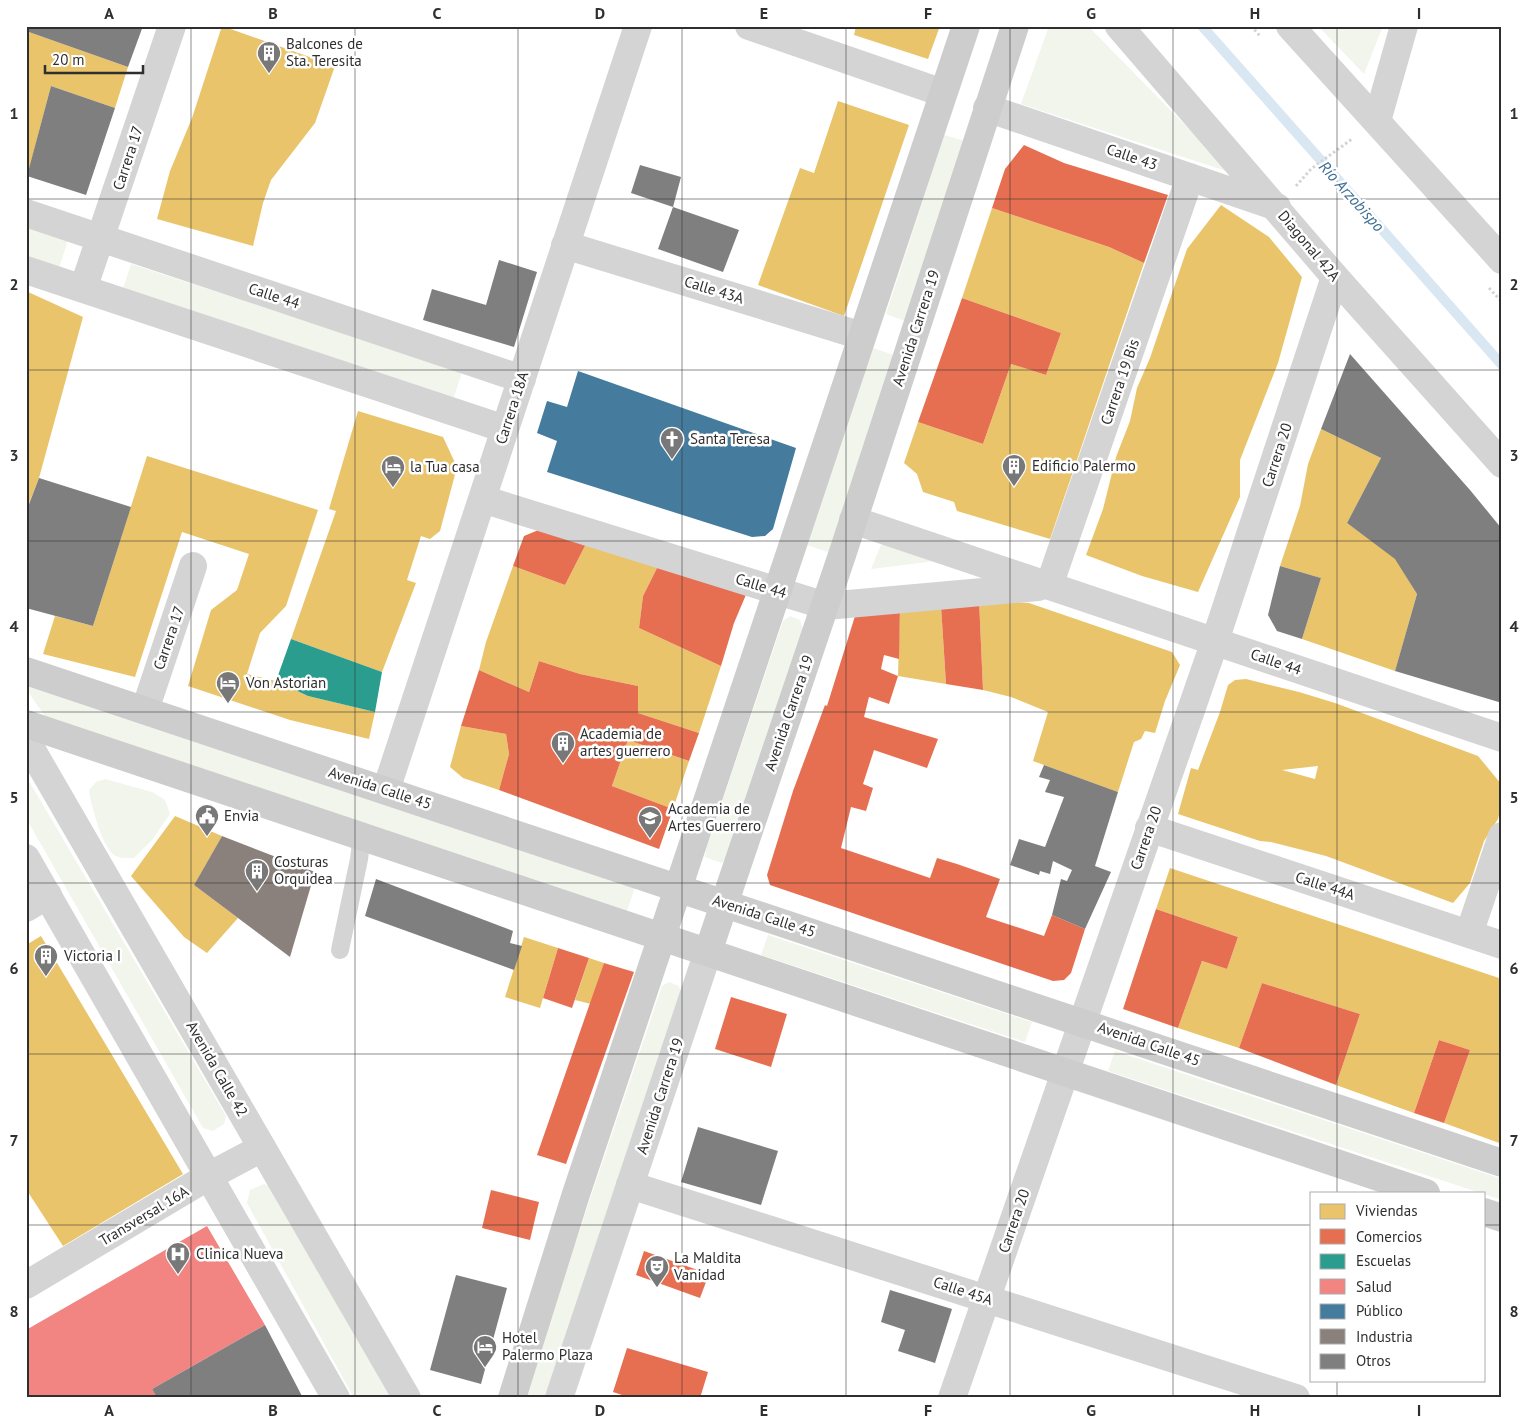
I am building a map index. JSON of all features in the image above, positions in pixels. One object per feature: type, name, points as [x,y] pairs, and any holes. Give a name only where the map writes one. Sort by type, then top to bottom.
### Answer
[{"type":"main road","points":[[512,1398],[576,1194],[966,26]]},
{"type":"main road","name":"Avenida Carrera 19","points":[[708,952],[826,606],[1015,26]]},
{"type":"main road","name":"Avenida Calle 45","points":[[26,671],[1082,1021],[1502,1163]]},
{"type":"main road","points":[[26,724],[1423,1192]]},
{"type":"main road","points":[[1486,1213],[1502,1218]]},
{"type":"street","name":"Carrera 17","points":[[83,289],[102,239],[172,26]]},
{"type":"street","name":"Carrera 18A","points":[[386,790],[638,26]]},
{"type":"street","points":[[749,26],[943,93]]},
{"type":"street","name":"Diagonal 42A","points":[[1119,26],[1277,207],[1335,277],[1502,464]]},
{"type":"street","points":[[1290,26],[1502,260]]},
{"type":"street","points":[[1377,121],[1404,26]]},
{"type":"street","name":"Calle 43","points":[[987,108],[1277,207]]},
{"type":"street","name":"Carrera 19 Bis","points":[[1049,586],[1190,178]]},
{"type":"street","name":"Calle 44","points":[[26,213],[522,378]]},
{"type":"street","name":"Calle 43A","points":[[566,245],[862,336]]},
{"type":"street","points":[[26,270],[505,429]]},
{"type":"street","name":"Carrera 20","points":[[952,1398],[1215,641],[1335,277]]},
{"type":"street","name":"Calle 44","points":[[482,499],[826,606],[1049,586]]},
{"type":"street","name":"Calle 44","points":[[853,520],[1502,738]]},
{"type":"street","name":"Carrera 17","points":[[145,710],[193,566]]},
{"type":"street","name":"Avenida Calle 42","points":[[26,740],[407,1398]]},
{"type":"street","name":"Calle 44A","points":[[1149,828],[1502,945]]},
{"type":"street","points":[[1469,934],[1502,836]]},
{"type":"street","points":[[26,858],[37,901],[209,1176],[336,1398]]},
{"type":"street","name":"Avenida Carrera 19","points":[[559,1398],[708,952]]},
{"type":"street","name":"Transversal 16A","points":[[26,1285],[209,1176],[262,1148]]},
{"type":"street","name":"Calle 45A","points":[[630,1185],[1296,1398]]},
{"type":"lane","points":[[340,950],[362,836]]},
{"type":"path","points":[[1311,169],[1345,145]]},
{"type":"shaded area","points":[[1049,26],[1088,26],[1232,173],[1021,104]]},
{"type":"shaded area","points":[[1318,26],[1383,26],[1364,74]]},
{"type":"shaded area","points":[[944,135],[965,141],[905,321],[886,314]]},
{"type":"shaded area","points":[[26,226],[68,240],[57,274],[26,264]]},
{"type":"shaded area","points":[[131,264],[462,372],[453,400],[122,292]]},
{"type":"shaded area","points":[[873,348],[894,355],[828,552],[807,545]]},
{"type":"shaded area","points":[[883,540],[943,560],[871,569]]},
{"type":"shaded area","points":[[790,616],[800,620],[803,629],[726,858],[722,863],[705,857],[706,850],[783,621]]},
{"type":"shaded area","points":[[26,685],[635,887],[627,911],[47,719],[26,689]]},
{"type":"shaded area","points":[[26,776],[226,1116],[224,1124],[213,1131],[203,1128],[26,818]]},
{"type":"shaded area","points":[[105,779],[152,792],[165,800],[170,814],[152,840],[134,858],[122,858],[114,855],[100,832],[89,790],[96,782]]},
{"type":"shaded area","points":[[768,935],[1032,1022],[1025,1042],[761,955]]},
{"type":"shaded area","points":[[669,982],[679,986],[681,993],[547,1398],[523,1398],[662,986]]},
{"type":"shaded area","points":[[1115,1051],[1502,1179],[1502,1200],[1486,1195],[1486,1192],[1478,1192],[1108,1071]]},
{"type":"shaded area","points":[[264,1184],[274,1188],[392,1398],[354,1398],[247,1203],[250,1190]]},
{"type":"building: Viviendas","points":[[222,26],[335,66],[315,123],[271,180],[263,203],[253,246],[157,219],[170,171],[192,118]]},
{"type":"building: Viviendas","points":[[856,26],[940,26],[928,59],[854,35]]},
{"type":"building: Viviendas","points":[[26,31],[128,67],[115,108],[51,86],[27,177]]},
{"type":"building: Viviendas","points":[[838,101],[909,125],[844,316],[758,285],[800,168],[814,173]]},
{"type":"building: Viviendas","points":[[1221,205],[1269,237],[1302,277],[1278,363],[1240,460],[1240,497],[1198,592],[1142,576],[1086,555],[1103,509],[1116,457],[1130,421],[1137,388],[1150,358],[1187,249]]},
{"type":"building: Viviendas","points":[[992,208],[1109,247],[1144,263],[1050,539],[957,511],[954,502],[923,492],[917,474],[904,463],[918,422],[983,444],[1011,364],[1046,375],[1061,333],[962,298]]},
{"type":"building: Viviendas","points":[[26,291],[83,317],[39,478],[26,511]]},
{"type":"building: Viviendas","points":[[358,411],[443,437],[457,467],[440,531],[430,539],[421,536],[407,580],[416,583],[382,672],[291,639],[336,511],[329,509]]},
{"type":"building: Viviendas","points":[[1321,429],[1381,458],[1347,523],[1396,559],[1417,594],[1395,671],[1302,639],[1321,578],[1280,566],[1300,506],[1308,464]]},
{"type":"building: Viviendas","points":[[147,456],[318,510],[286,606],[260,633],[247,674],[276,681],[308,696],[375,712],[369,739],[290,720],[188,686],[211,610],[237,590],[249,554],[182,532],[135,677],[43,654],[55,616],[93,626]]},
{"type":"building: Viviendas","points":[[588,540],[661,560],[643,596],[639,628],[721,666],[699,733],[638,713],[638,686],[580,674],[539,661],[529,692],[479,670],[486,642],[513,566],[565,585]]},
{"type":"building: Viviendas","points":[[979,599],[1029,603],[1172,652],[1180,665],[1165,701],[1155,733],[1145,731],[1141,739],[1134,742],[1118,792],[1033,761],[1048,712],[1011,697],[983,690]]},
{"type":"building: Viviendas","points":[[900,606],[941,606],[946,684],[898,676]]},
{"type":"building: Viviendas","points":[[1246,679],[1335,703],[1478,756],[1502,785],[1502,802],[1498,819],[1484,841],[1470,883],[1453,903],[1326,856],[1260,841],[1178,814],[1191,768],[1198,770],[1228,685],[1235,680]],"holes":[[[1318,766],[1315,779],[1282,770]]]},
{"type":"building: Viviendas","points":[[461,726],[506,734],[509,754],[499,790],[463,778],[450,767]]},
{"type":"building: Viviendas","points":[[628,740],[689,761],[673,809],[612,786]]},
{"type":"building: Viviendas","points":[[175,816],[222,836],[194,885],[238,918],[207,953],[184,937],[131,876]]},
{"type":"building: Viviendas","points":[[1170,868],[1502,979],[1502,1144],[1444,1123],[1470,1050],[1439,1040],[1414,1113],[1336,1085],[1360,1014],[1262,983],[1239,1048],[1178,1028],[1202,961],[1227,969],[1238,937],[1156,909]]},
{"type":"building: Viviendas","points":[[41,936],[183,1174],[63,1246],[26,1189],[26,945]]},
{"type":"building: Viviendas","points":[[524,937],[558,948],[540,1008],[505,997]]},
{"type":"building: Viviendas","points":[[589,958],[604,963],[591,1004],[575,1000]]},
{"type":"building: Comercios","points":[[1024,145],[1064,163],[1168,195],[1144,263],[1109,247],[992,208],[1005,169]]},
{"type":"building: Comercios","points":[[962,298],[1061,333],[1046,375],[1011,364],[983,444],[918,422]]},
{"type":"building: Comercios","points":[[541,529],[588,540],[565,585],[513,566],[524,536]]},
{"type":"building: Comercios","points":[[661,560],[748,590],[734,623],[721,666],[639,628],[643,596]]},
{"type":"building: Comercios","points":[[979,599],[983,690],[946,684],[941,606]]},
{"type":"building: Comercios","points":[[900,606],[899,659],[884,655],[881,669],[898,676],[889,704],[869,697],[864,717],[938,739],[927,768],[874,750],[863,784],[873,788],[866,811],[851,807],[841,848],[930,878],[937,858],[957,864],[1000,879],[986,917],[1044,936],[1052,915],[1085,929],[1071,973],[1064,980],[1053,981],[770,885],[767,875],[793,791],[825,705],[827,706],[855,616]]},
{"type":"building: Comercios","name":"Academia de artes guerrero","points":[[539,661],[580,674],[638,686],[638,713],[699,733],[689,761],[628,740],[612,786],[673,809],[659,849],[499,790],[509,754],[506,734],[461,726],[479,670],[529,692]]},
{"type":"building: Comercios","points":[[1156,909],[1238,937],[1227,969],[1202,961],[1178,1028],[1123,1009]]},
{"type":"building: Comercios","points":[[558,948],[589,958],[572,1008],[543,998]]},
{"type":"building: Comercios","points":[[604,963],[634,972],[566,1164],[537,1155]]},
{"type":"building: Comercios","points":[[1262,983],[1360,1014],[1336,1085],[1239,1048]]},
{"type":"building: Comercios","points":[[731,997],[787,1014],[771,1067],[715,1049]]},
{"type":"building: Comercios","points":[[1439,1040],[1470,1050],[1444,1123],[1414,1113]]},
{"type":"building: Comercios","points":[[491,1190],[539,1202],[530,1240],[482,1228]]},
{"type":"building: Comercios","points":[[644,1251],[709,1274],[700,1298],[636,1275]]},
{"type":"building: Comercios","points":[[627,1348],[708,1372],[700,1398],[631,1398],[613,1392]]},
{"type":"building: Escuelas","points":[[291,639],[382,672],[375,712],[308,696],[276,681]]},
{"type":"building: Salud","name":"Clinica Nueva","points":[[207,1226],[265,1325],[152,1389],[157,1398],[26,1398],[26,1330]]},
{"type":"building: Público","name":"Santa Teresa","points":[[578,371],[796,448],[773,529],[765,536],[752,537],[547,472],[557,441],[537,433],[547,401],[567,407]]},
{"type":"building: Industria","name":"Costuras Orquidea","points":[[222,836],[315,872],[290,957],[194,885]]},
{"type":"building: Otros","points":[[26,26],[143,26],[128,67],[26,31]]},
{"type":"building: Otros","points":[[51,86],[115,108],[86,195],[27,176]]},
{"type":"building: Otros","points":[[640,165],[681,177],[673,207],[631,193]]},
{"type":"building: Otros","points":[[673,207],[739,230],[723,272],[658,249]]},
{"type":"building: Otros","points":[[499,260],[537,272],[514,347],[423,320],[432,289],[486,305]]},
{"type":"building: Otros","points":[[1350,354],[1502,529],[1502,703],[1395,671],[1417,594],[1395,559],[1347,523],[1381,458],[1321,429]]},
{"type":"building: Otros","points":[[39,478],[131,507],[93,626],[26,608],[26,512]]},
{"type":"building: Otros","points":[[1280,566],[1321,578],[1302,639],[1277,631],[1268,615]]},
{"type":"building: Otros","points":[[1044,765],[1118,792],[1095,866],[1111,872],[1085,929],[1052,915],[1061,879],[1067,881],[1072,870],[1053,861],[1050,874],[1040,871],[1039,875],[1010,865],[1019,839],[1045,847],[1064,797],[1045,792],[1050,780],[1039,777]]},
{"type":"building: Otros","points":[[376,879],[513,931],[510,943],[522,946],[514,970],[365,916]]},
{"type":"building: Otros","points":[[698,1127],[778,1151],[761,1205],[681,1182]]},
{"type":"building: Otros","points":[[456,1275],[507,1288],[481,1384],[430,1370]]},
{"type":"building: Otros","points":[[890,1290],[952,1309],[935,1363],[898,1351],[905,1330],[881,1322]]},
{"type":"building: Otros","points":[[265,1325],[303,1398],[157,1398],[152,1389]]},
{"type":"waterway","name":"Río Arzobispo","points":[[1202,26],[1502,365]]},
{"type":"place","name":"Balcones de Sta. Teresita","points":[[269,74]]},
{"type":"place","name":"Santa Teresa","points":[[672,460]]},
{"type":"place","name":"Edificio Palermo","points":[[1014,487]]},
{"type":"place","name":"la Tua casa","points":[[393,488]]},
{"type":"place","name":"Von Astorian","points":[[228,704]]},
{"type":"place","name":"Academia de artes guerrero","points":[[563,764]]},
{"type":"place","name":"Envia","points":[[207,837]]},
{"type":"place","name":"Academia de Artes Guerrero","points":[[650,839]]},
{"type":"place","name":"Costuras Orquidea","points":[[257,892]]},
{"type":"place","name":"Victoria I","points":[[46,977]]},
{"type":"place","name":"Clinica Nueva","points":[[178,1275]]},
{"type":"place","name":"La Maldita Vanidad","points":[[657,1288]]},
{"type":"place","name":"Hotel Palermo Plaza","points":[[485,1368]]}]
